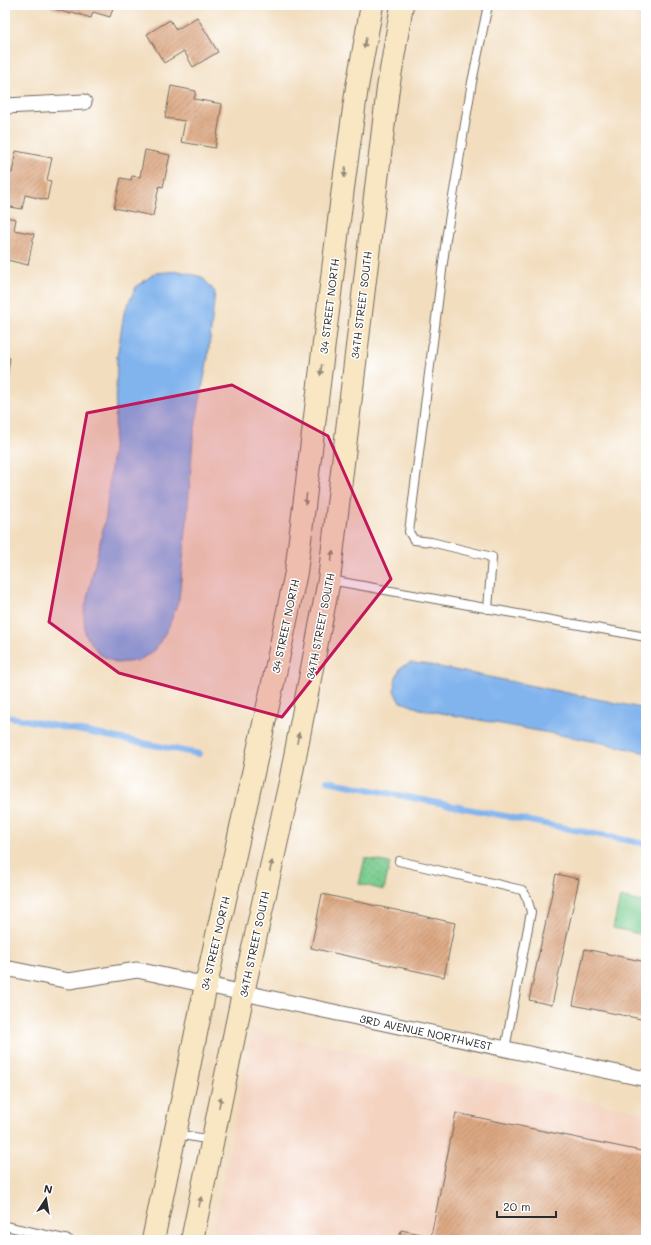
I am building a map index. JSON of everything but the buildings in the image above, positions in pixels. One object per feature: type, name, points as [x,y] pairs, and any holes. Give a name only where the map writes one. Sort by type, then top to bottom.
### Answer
[{"type":"main road","name":"34 STREET NORTH","points":[[152,1240],[296,572],[343,188],[372,5]]},
{"type":"main road","name":"34TH STREET SOUTH","points":[[192,1240],[243,993],[290,782],[329,580],[388,88],[402,5]]},
{"type":"street","points":[[5,106],[84,102]]},
{"type":"street","name":"3RD AVENUE NORTHWEST","points":[[5,968],[69,981],[137,970],[646,1079]]},
{"type":"lane","points":[[488,5],[472,82],[446,239],[409,532],[414,540],[430,542],[492,557],[488,609]]},
{"type":"lane","points":[[329,580],[646,637]]},
{"type":"lane","points":[[400,861],[522,890],[527,898],[531,912],[505,1049]]},
{"type":"lane","points":[[175,1134],[212,1140]]},
{"type":"lane","points":[[5,1226],[69,1240]]},
{"type":"highlighted area","points":[[232,385],[328,436],[391,579],[282,717],[119,673],[49,622],[87,413]]},
{"type":"shaded area","points":[[253,1030],[646,1113],[646,1240],[211,1240]]},
{"type":"green space","points":[[365,858],[390,863],[384,890],[359,884]]},
{"type":"green space","points":[[620,897],[646,903],[646,926],[644,935],[613,928]]},
{"type":"water","points":[[179,271],[202,277],[215,292],[208,357],[193,438],[179,599],[169,626],[155,650],[138,661],[117,663],[99,654],[85,634],[84,612],[106,516],[115,429],[117,357],[124,313],[136,287],[155,273]]},
{"type":"water","points":[[410,663],[425,664],[646,709],[646,753],[603,743],[420,709],[399,701],[394,691],[396,677],[401,667]]},
{"type":"waterway","points":[[5,716],[199,754]]},
{"type":"waterway","points":[[327,781],[646,844]]}]
